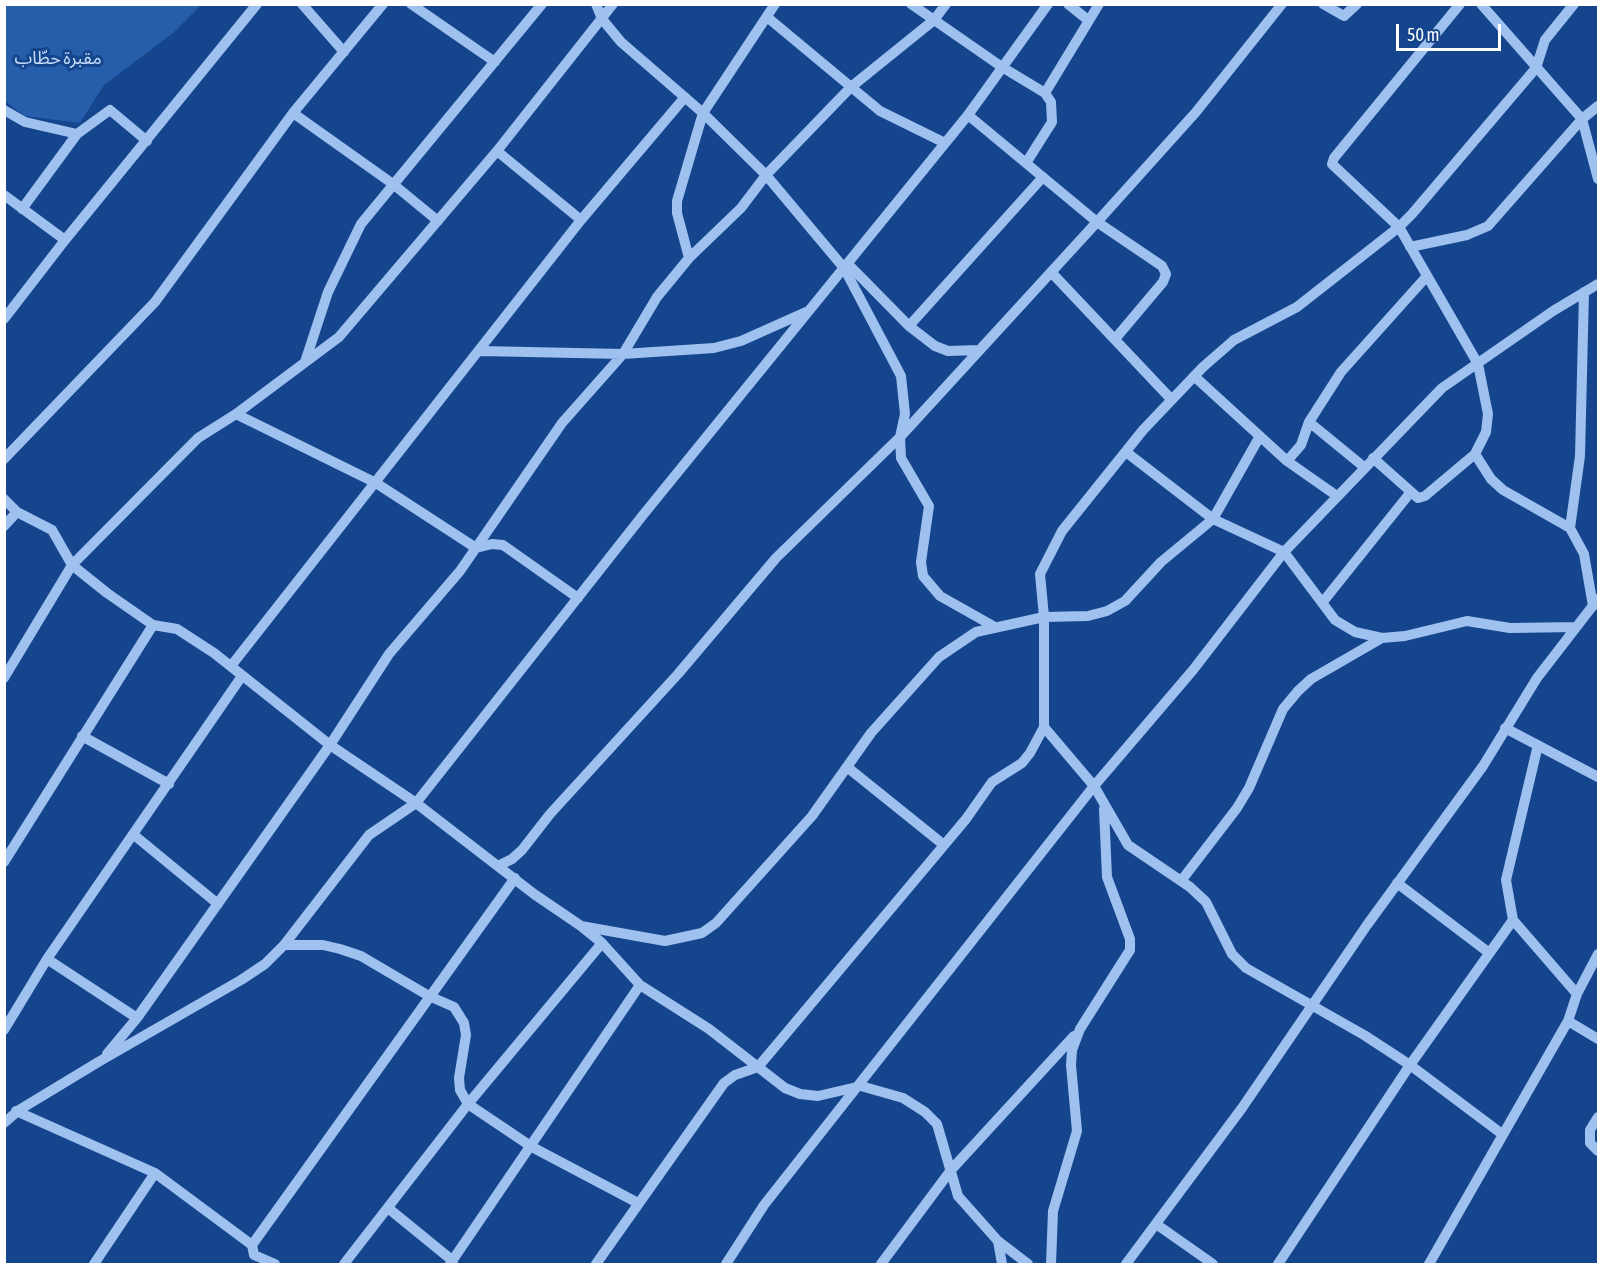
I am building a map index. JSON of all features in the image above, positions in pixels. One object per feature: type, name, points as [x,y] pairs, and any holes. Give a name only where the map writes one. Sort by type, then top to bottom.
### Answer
[{"type":"street","points":[[4,319],[64,240],[257,4]]},
{"type":"street","points":[[302,4],[344,52]]},
{"type":"street","points":[[4,459],[155,302],[293,113],[383,4]]},
{"type":"street","points":[[411,4],[495,62]]},
{"type":"street","points":[[305,362],[328,291],[361,224],[542,4]]},
{"type":"street","points":[[596,4],[602,19],[621,42],[703,113],[766,175],[846,266],[909,326],[941,349],[979,350]]},
{"type":"street","points":[[4,678],[72,566],[198,438],[236,414],[339,337],[497,151],[613,4]]},
{"type":"street","points":[[689,258],[677,213],[677,201],[703,113],[775,4]]},
{"type":"street","points":[[911,4],[1002,68],[1045,93],[1051,102],[1052,122],[1026,163]]},
{"type":"street","points":[[100,1061],[137,1018],[218,904],[330,745],[389,654],[449,584],[476,548],[561,423],[623,354],[657,297],[689,258],[741,208],[766,175],[851,87],[934,20],[946,4]]},
{"type":"street","points":[[4,1123],[19,1110],[100,1061],[241,980],[264,964],[284,945],[369,835],[416,803],[808,311],[968,115],[1048,4]]},
{"type":"street","points":[[1068,4],[1088,20]]},
{"type":"street","points":[[1045,93],[1099,4]]},
{"type":"street","points":[[498,866],[512,859],[522,850],[550,814],[678,674],[776,558],[900,437],[1052,272],[1197,112],[1282,4]]},
{"type":"street","points":[[1323,4],[1344,16],[1357,4]]},
{"type":"street","points":[[1373,458],[1418,498],[1425,496],[1475,454],[1486,432],[1488,414],[1478,364],[1399,227],[1332,164],[1334,158],[1460,4]]},
{"type":"street","points":[[1481,4],[1582,119],[1599,179]]},
{"type":"street","points":[[596,1264],[724,1083],[758,1067],[944,845],[992,782],[1022,763],[1044,727],[1044,617],[1040,573],[1062,531],[1125,452],[1194,376],[1234,340],[1297,307],[1399,227],[1536,68],[1545,40],[1574,4]]},
{"type":"street","points":[[767,17],[880,111],[945,143]]},
{"type":"street","points":[[231,666],[480,351],[580,220],[685,97]]},
{"type":"street","points":[[1410,247],[1467,235],[1488,226],[1582,119],[1599,106]]},
{"type":"street","points":[[4,110],[25,122],[77,134]]},
{"type":"street","points":[[22,209],[77,134],[110,110],[147,141]]},
{"type":"street","points":[[293,113],[393,184],[438,221]]},
{"type":"street","points":[[968,115],[1097,222],[1162,266],[1166,274],[1163,282],[1115,339]]},
{"type":"street","points":[[497,151],[580,220]]},
{"type":"street","points":[[909,326],[1043,177]]},
{"type":"street","points":[[4,195],[64,240]]},
{"type":"street","points":[[846,266],[901,376],[905,414],[900,437],[901,459],[929,506],[921,562],[923,576],[940,596],[995,627]]},
{"type":"street","points":[[1052,272],[1171,399]]},
{"type":"street","points":[[1287,461],[1301,445],[1309,422],[1341,372],[1427,276]]},
{"type":"street","points":[[726,1264],[765,1205],[861,1086],[1094,786],[1193,670],[1284,552],[1442,388],[1599,284]]},
{"type":"street","points":[[1570,528],[1580,456],[1584,292]]},
{"type":"street","points":[[480,351],[623,354],[714,348],[741,341],[808,311]]},
{"type":"street","points":[[1194,376],[1287,461],[1337,496]]},
{"type":"street","points":[[236,414],[376,483],[476,548],[492,544],[502,545],[578,598]]},
{"type":"street","points":[[1309,422],[1364,467]]},
{"type":"street","points":[[581,926],[665,940],[702,933],[716,923],[812,816],[871,733],[939,657],[976,632],[1044,617],[1088,616],[1107,611],[1125,601],[1161,562],[1213,519],[1260,436]]},
{"type":"street","points":[[1125,452],[1213,519],[1284,552],[1335,620],[1355,632],[1382,638],[1406,636],[1467,621],[1510,628],[1576,627]]},
{"type":"street","points":[[1126,1264],[1242,1108],[1311,1006],[1482,766],[1537,678],[1596,603],[1584,554],[1570,528],[1503,490],[1491,479],[1475,454]]},
{"type":"street","points":[[1322,603],[1410,493]]},
{"type":"street","points":[[4,499],[17,512],[52,530],[72,566],[153,625],[177,629],[231,666],[330,745],[416,803],[581,926],[602,943],[640,985],[709,1029],[785,1088],[800,1094],[818,1096],[861,1086],[903,1098],[925,1112],[937,1124],[958,1196],[998,1241],[1029,1264]]},
{"type":"street","points":[[4,526],[17,512]]},
{"type":"street","points":[[4,862],[153,625]]},
{"type":"street","points":[[1181,881],[1237,808],[1249,788],[1283,709],[1311,679],[1382,638]]},
{"type":"street","points":[[4,1030],[47,958],[170,784],[242,676]]},
{"type":"street","points":[[1044,727],[1094,786],[1128,845],[1181,881],[1206,902],[1214,914],[1222,938],[1239,961],[1410,1065],[1502,1134]]},
{"type":"street","points":[[1506,728],[1599,777]]},
{"type":"street","points":[[82,736],[170,784]]},
{"type":"street","points":[[1538,745],[1506,880],[1513,920],[1577,994]]},
{"type":"street","points":[[847,767],[944,845]]},
{"type":"street","points":[[881,1264],[951,1170],[1080,1029],[1130,950],[1130,939],[1107,877],[1104,804]]},
{"type":"street","points":[[134,835],[218,904]]},
{"type":"street","points":[[251,1255],[429,996],[515,878]]},
{"type":"street","points":[[1397,884],[1488,952]]},
{"type":"street","points":[[1278,1264],[1410,1065],[1488,952],[1513,920]]},
{"type":"street","points":[[344,1264],[468,1104],[602,943]]},
{"type":"street","points":[[284,945],[323,945],[361,956],[429,996],[454,1007],[464,1023],[466,1035],[459,1078],[460,1090],[468,1104],[532,1148],[638,1203]]},
{"type":"street","points":[[1429,1264],[1568,1022],[1577,994],[1599,954]]},
{"type":"street","points":[[47,958],[137,1018]]},
{"type":"street","points":[[388,1208],[451,1263],[532,1148],[640,985]]},
{"type":"street","points":[[1568,1022],[1599,1039]]},
{"type":"street","points":[[1051,1264],[1053,1211],[1077,1131],[1071,1065],[1072,1050],[1080,1029]]},
{"type":"street","points":[[4,1115],[19,1110],[155,1173],[251,1255],[275,1264]]},
{"type":"street","points":[[1599,1117],[1590,1130],[1590,1143],[1599,1151]]},
{"type":"street","points":[[94,1264],[155,1173]]},
{"type":"street","points":[[1156,1224],[1213,1264]]},
{"type":"street","points":[[998,1241],[999,1262]]},
{"type":"green space","name":"مقبرة حطّاب","points":[[5,4],[201,5],[173,33],[104,85],[80,123],[25,116],[5,101]]}]
